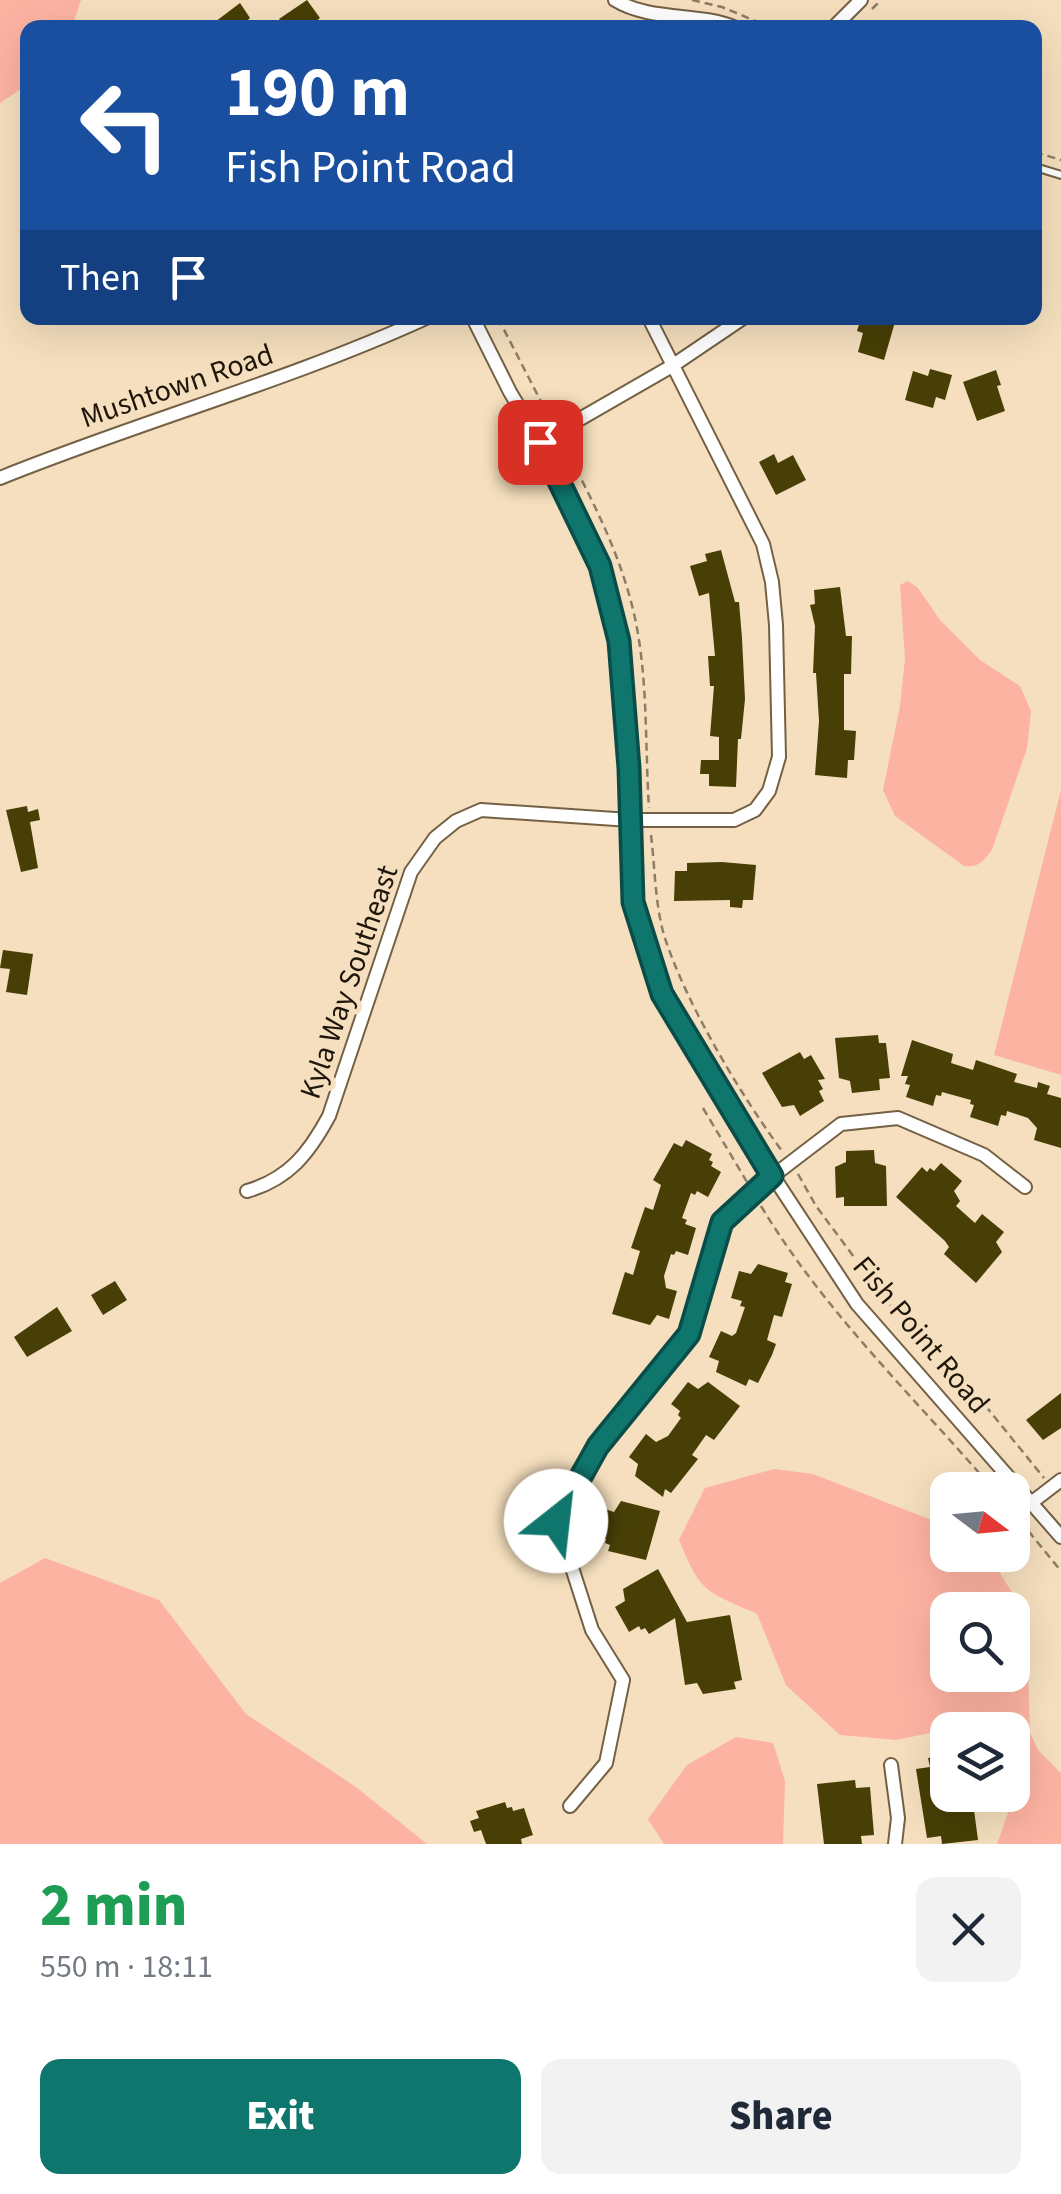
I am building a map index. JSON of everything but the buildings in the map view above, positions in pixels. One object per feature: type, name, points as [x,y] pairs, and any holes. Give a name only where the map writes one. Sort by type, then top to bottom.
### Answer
[{"type":"street","points":[[616,0],[700,20]]},
{"type":"street","points":[[842,20],[861,0]]},
{"type":"street","name":"Mushtown Road","points":[[0,478],[90,442],[371,343],[411,325]]},
{"type":"street","name":"Fish Point Road","points":[[476,325],[540,442],[600,566],[619,641],[633,902],[662,994],[772,1176],[856,1304],[1061,1537]]},
{"type":"street","name":"Kyla Way Southeast","points":[[247,1191],[268,1185],[296,1166],[329,1116],[411,872],[435,838],[456,821],[481,810],[630,820],[734,820],[756,810],[769,791],[780,757],[772,582],[762,544],[652,325]]},
{"type":"street","points":[[540,442],[672,366],[734,325]]},
{"type":"street","points":[[570,1806],[606,1763],[623,1680],[592,1630],[556,1521],[598,1446],[689,1334],[722,1222],[772,1176],[841,1124],[898,1118],[984,1155],[1024,1187]]},
{"type":"street","points":[[1031,1503],[1056,1484]]},
{"type":"street","points":[[891,1765],[898,1818],[896,1844]]},
{"type":"path","points":[[502,325],[603,522],[622,569],[636,626],[650,820],[663,932],[682,979],[759,1119],[868,1277],[1056,1484]]},
{"type":"path","points":[[1030,1533],[1061,1572]]},
{"type":"shaded area","points":[[0,0],[81,0],[74,20],[20,20],[20,90],[0,103]]},
{"type":"shaded area","points":[[908,581],[980,660],[1020,686],[1031,711],[1027,748],[992,850],[973,866],[964,866],[895,816],[883,790],[905,659],[900,585]]},
{"type":"shaded area","points":[[1061,790],[1061,1075],[994,1055]]},
{"type":"shaded area","points":[[774,1469],[813,1474],[930,1519],[930,1572],[999,1572],[1012,1592],[930,1592],[930,1692],[1029,1692],[1029,1712],[930,1712],[930,1733],[896,1740],[840,1735],[786,1685],[757,1614],[707,1589],[679,1540],[705,1488]]},
{"type":"shaded area","points":[[45,1558],[159,1600],[246,1714],[356,1787],[427,1844],[0,1844],[0,1583]]},
{"type":"shaded area","points":[[1030,1733],[1038,1750],[1061,1773],[1061,1844],[997,1844],[1008,1812],[1030,1812]]},
{"type":"shaded area","points":[[736,1737],[773,1743],[785,1781],[783,1844],[664,1844],[648,1819],[687,1765]]},
{"type":"route","points":[[540,442],[600,566],[619,641],[629,768],[633,902],[662,994],[772,1176],[722,1222],[689,1334],[598,1446],[556,1521]]}]
